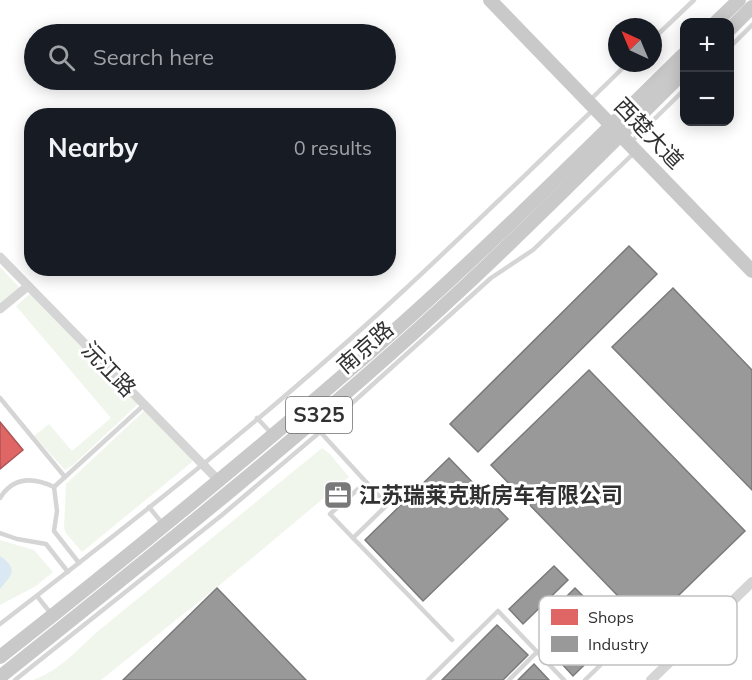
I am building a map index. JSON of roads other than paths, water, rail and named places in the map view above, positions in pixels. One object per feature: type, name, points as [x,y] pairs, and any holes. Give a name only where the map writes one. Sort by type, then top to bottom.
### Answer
[{"type":"main road","name":"西楚大道","points":[[490,0],[752,271]]},
{"type":"main road","points":[[720,18],[739,0]]},
{"type":"main road","points":[[734,24],[752,7]]},
{"type":"main road","name":"南京路","points":[[0,657],[219,481],[369,353],[453,277],[625,138],[680,60]]},
{"type":"main road","name":"南京路","points":[[0,677],[224,496],[315,427],[625,138],[680,76]]},
{"type":"street","name":"沅江路","points":[[0,257],[219,481]]},
{"type":"street","points":[[0,309],[28,286]]},
{"type":"street","points":[[737,597],[752,582]]},
{"type":"street","points":[[651,680],[666,665]]},
{"type":"lane","points":[[662,30],[694,0]]},
{"type":"lane","points":[[734,42],[752,25]]},
{"type":"lane","points":[[0,624],[202,464],[402,292],[592,105],[620,72]]},
{"type":"lane","points":[[15,680],[222,515],[315,427],[490,278],[533,250],[625,138],[680,93]]},
{"type":"lane","points":[[0,398],[65,477]]},
{"type":"lane","points":[[0,408],[5,404]]},
{"type":"lane","points":[[54,487],[144,405]]},
{"type":"lane","points":[[257,418],[273,435]]},
{"type":"lane","points":[[315,427],[387,505],[353,538]]},
{"type":"lane","points":[[0,498],[13,485],[29,479],[54,487]]},
{"type":"lane","points":[[366,482],[330,514],[452,640]]},
{"type":"lane","points":[[54,487],[57,511],[54,531],[79,563]]},
{"type":"lane","points":[[149,507],[164,526]]},
{"type":"lane","points":[[0,533],[17,539],[46,544],[68,572]]},
{"type":"lane","points":[[37,596],[53,616]]},
{"type":"lane","points":[[428,680],[498,611],[537,652],[509,680]]},
{"type":"lane","points":[[550,665],[564,680]]},
{"type":"lane","points":[[585,680],[600,665]]},
{"type":"place","name":"江苏瑞莱克斯房车有限公司","points":[[338,495]]}]
